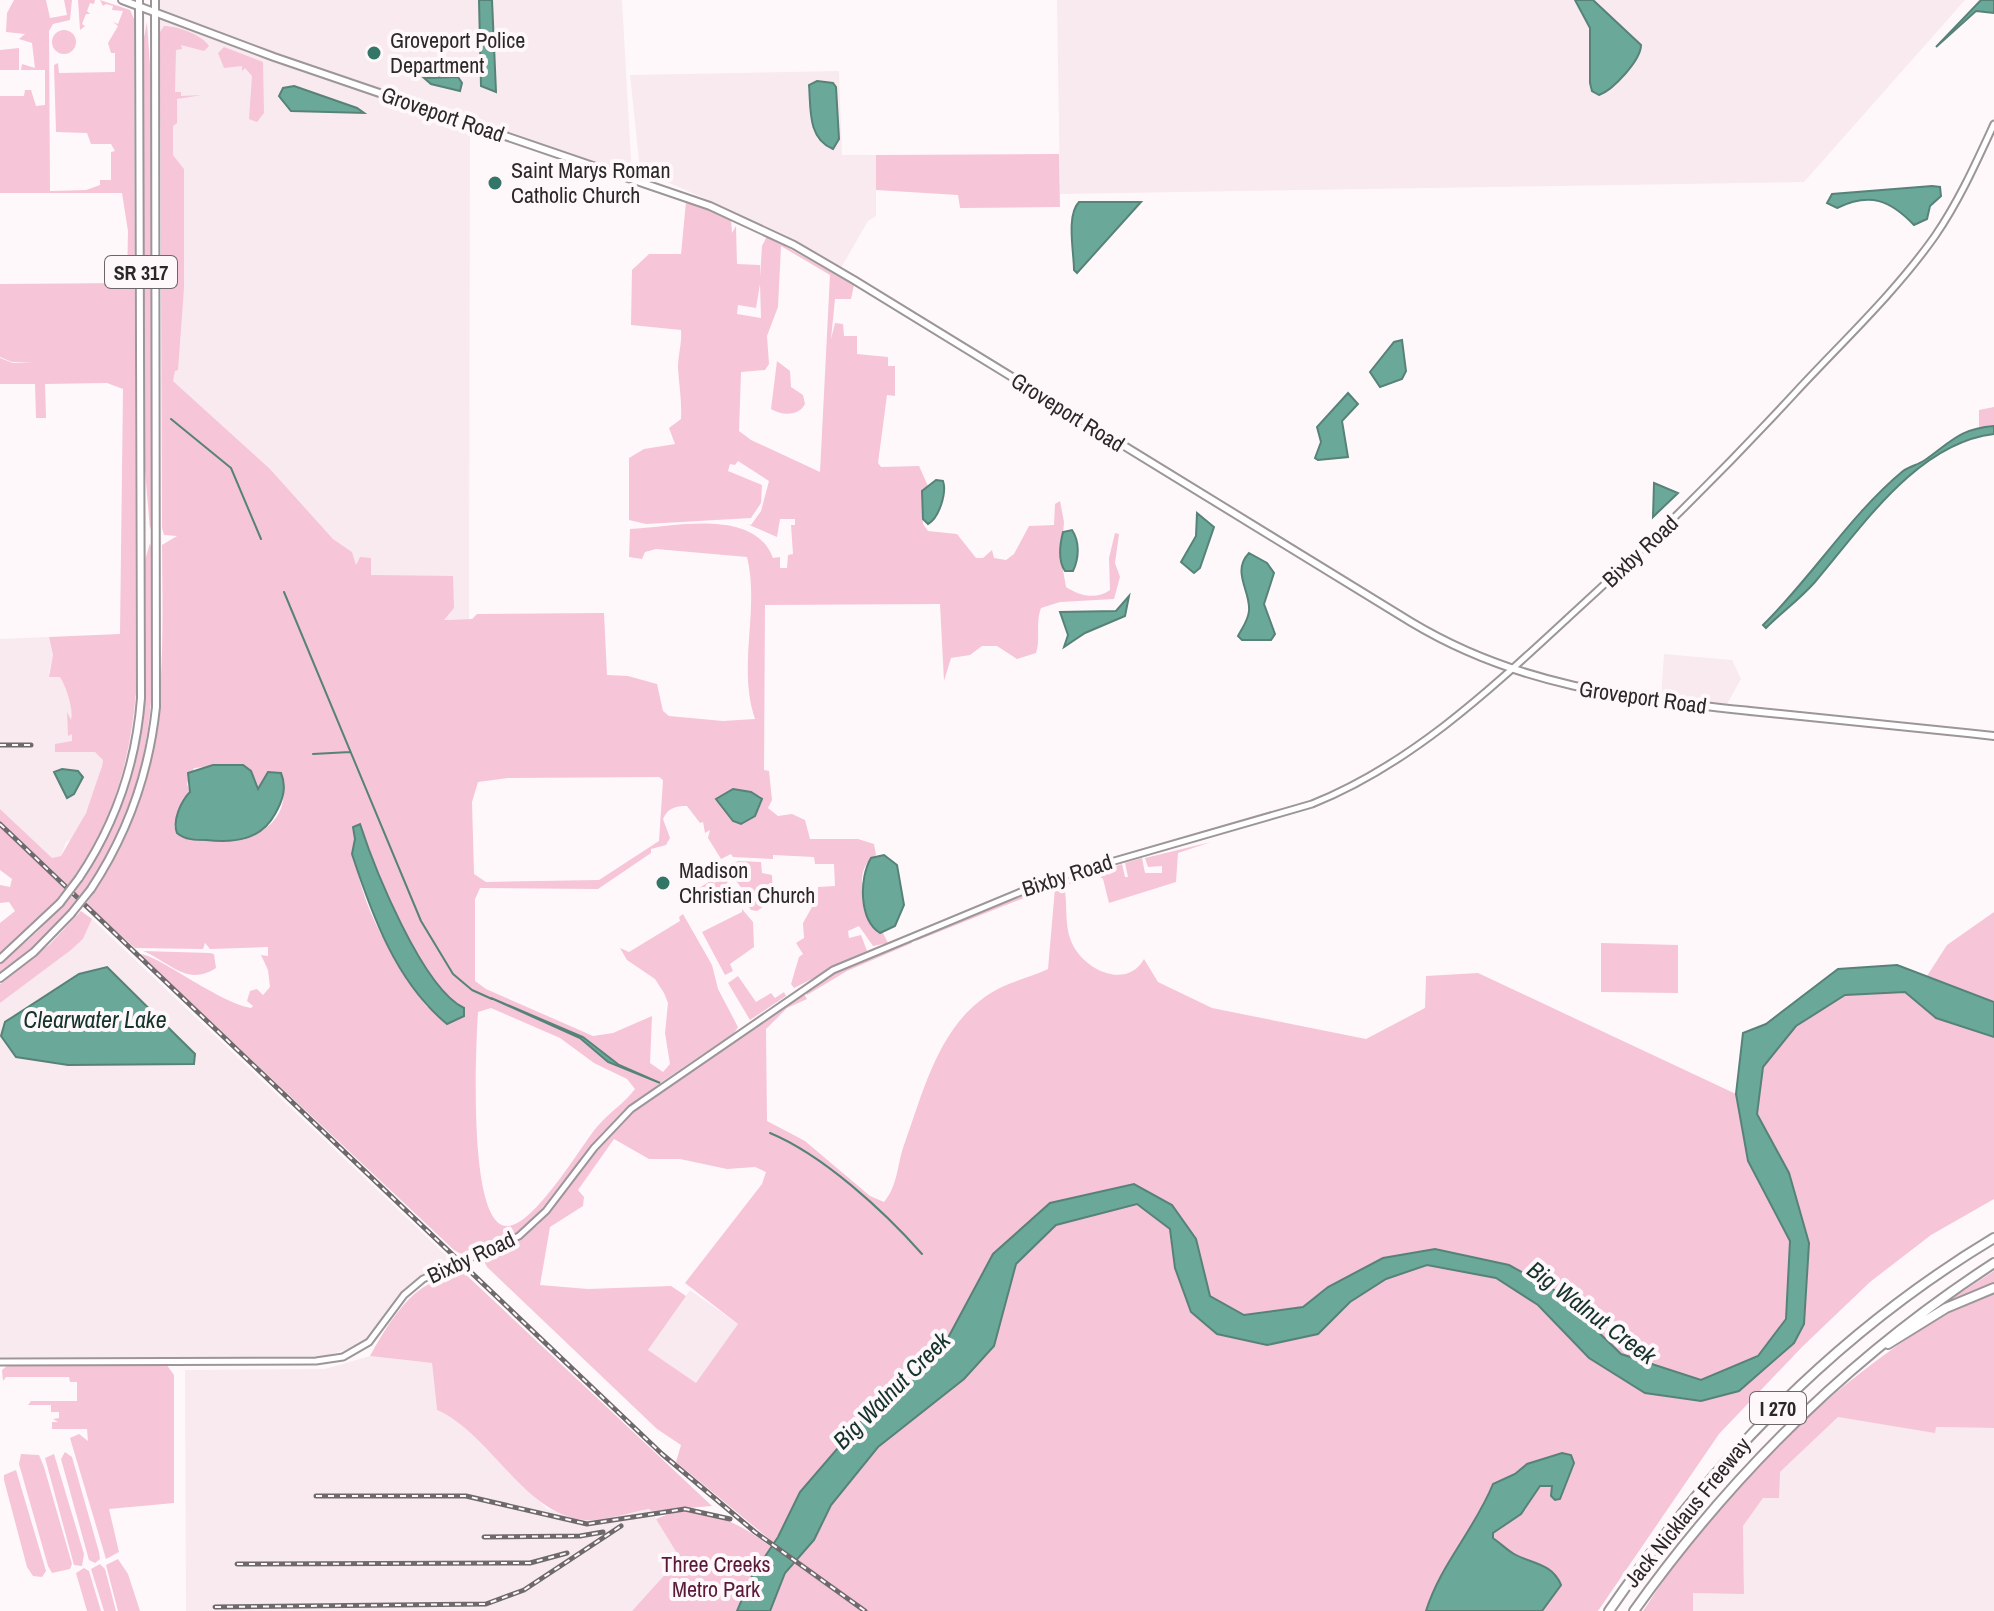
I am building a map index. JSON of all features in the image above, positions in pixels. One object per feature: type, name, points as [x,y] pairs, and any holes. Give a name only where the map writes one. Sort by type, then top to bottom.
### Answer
[{"type":"highway","name":"Jack Nicklaus Freeway","points":[[1609,1611],[1657,1544],[1712,1477],[1815,1372],[1901,1301],[1994,1238]]},
{"type":"highway","name":"Jack Nicklaus Freeway","points":[[1634,1611],[1740,1477],[1810,1405],[1869,1353],[1994,1263]]},
{"type":"highway","points":[[1869,1353],[1946,1308],[1994,1288]]},
{"type":"main road","name":"Groveport Road","points":[[122,0],[680,195],[764,230],[854,280],[1418,627],[1511,669],[1621,698],[1994,736]]},
{"type":"main road","name":"SR 317","points":[[0,978],[34,952],[91,889],[117,845],[137,798],[148,759],[156,707],[155,0]]},
{"type":"main road","name":"SR 317","points":[[0,959],[60,903],[79,878],[120,801],[133,754],[141,698],[139,4]]},
{"type":"street","name":"Bixby Road","points":[[0,1362],[316,1361],[346,1356],[375,1337],[404,1295],[423,1279],[502,1245],[527,1230],[614,1126],[662,1085],[822,977],[871,952],[1052,879],[1282,814],[1352,787],[1425,741],[1511,669],[1711,483],[1889,292],[1945,221],[1994,124]]},
{"type":"shaded area","points":[[159,0],[622,0],[632,178],[470,124],[469,619],[394,621],[354,563],[352,552],[333,539],[270,469],[173,381],[184,288],[184,169],[173,155],[173,131],[160,127]]},
{"type":"shaded area","points":[[1057,0],[1965,0],[1804,182],[1060,194]]},
{"type":"shaded area","points":[[839,71],[842,155],[876,155],[876,216],[868,221],[841,268],[733,211],[640,170],[630,75]]},
{"type":"shaded area","points":[[49,637],[53,655],[49,674],[61,675],[103,760],[96,789],[75,837],[66,842],[61,856],[47,867],[0,821],[0,639]]},
{"type":"shaded area","points":[[1664,654],[1732,660],[1741,679],[1727,704],[1661,698]]},
{"type":"shaded area","points":[[92,919],[451,1260],[414,1281],[373,1334],[358,1346],[318,1358],[0,1357],[0,1003],[71,950],[83,939]]},
{"type":"shaded area","points":[[690,1290],[738,1324],[696,1384],[648,1350]]},
{"type":"shaded area","points":[[370,1356],[432,1363],[437,1410],[458,1419],[547,1509],[592,1520],[650,1509],[681,1558],[632,1611],[186,1611],[185,1370],[325,1369]]},
{"type":"shaded area","points":[[1838,1417],[1935,1432],[1935,1427],[1994,1428],[1994,1611],[1693,1611],[1693,1593],[1744,1593],[1743,1526],[1780,1472]]},
{"type":"green space","points":[[14,0],[46,0],[50,18],[67,15],[64,0],[72,0],[70,20],[53,24],[49,31],[50,191],[86,190],[100,185],[100,180],[111,180],[111,152],[115,151],[111,144],[91,144],[87,133],[56,132],[54,65],[58,63],[59,73],[115,72],[115,53],[111,53],[108,43],[118,26],[113,22],[118,24],[123,11],[112,10],[113,6],[106,4],[103,6],[100,0],[130,10],[134,19],[136,693],[129,745],[116,794],[96,841],[68,885],[0,821],[0,809],[52,858],[61,856],[86,813],[102,766],[103,760],[95,752],[55,752],[55,744],[72,741],[72,734],[68,736],[67,712],[71,720],[71,710],[60,677],[49,677],[53,655],[49,637],[120,634],[123,389],[107,383],[45,384],[46,418],[36,418],[35,384],[0,384],[0,358],[13,363],[33,363],[12,362],[0,357],[0,284],[127,283],[128,231],[122,193],[0,193],[0,96],[24,96],[25,90],[31,90],[36,106],[45,105],[45,70],[21,70],[22,64],[35,68],[32,43],[19,39],[25,34],[6,32],[7,13]]},
{"type":"green space","points":[[78,0],[95,0],[94,4],[90,3],[87,11],[90,14],[86,14],[82,24],[85,26],[80,30]]},
{"type":"green space","points":[[147,22],[152,94],[154,511],[150,530],[145,470],[142,48]]},
{"type":"green space","points":[[164,26],[183,29],[209,46],[204,51],[181,45],[182,49],[176,50],[175,92],[181,92],[181,96],[202,95],[177,99],[177,123],[173,126],[173,155],[184,169],[184,288],[178,370],[173,381],[270,469],[333,539],[352,552],[356,565],[360,557],[371,558],[371,575],[453,576],[454,608],[444,620],[472,619],[477,614],[604,613],[607,675],[628,676],[657,684],[663,711],[669,716],[723,721],[755,719],[748,679],[751,597],[747,557],[656,549],[645,552],[642,559],[629,557],[630,529],[689,524],[731,526],[749,532],[763,542],[773,558],[780,557],[780,568],[787,568],[788,555],[793,554],[791,525],[795,525],[795,519],[780,519],[777,537],[747,524],[751,525],[761,511],[769,481],[738,461],[735,465],[730,464],[728,471],[762,485],[761,503],[751,518],[646,524],[629,520],[629,458],[644,449],[675,444],[669,428],[681,419],[678,368],[681,330],[631,325],[632,270],[649,254],[681,254],[686,202],[731,219],[732,233],[736,226],[737,264],[760,265],[760,277],[762,246],[767,236],[854,285],[851,299],[835,299],[831,339],[835,323],[843,324],[844,336],[857,336],[857,354],[888,357],[888,366],[895,366],[895,396],[887,395],[878,463],[881,467],[919,466],[928,486],[922,491],[923,524],[928,531],[957,534],[976,558],[983,558],[992,550],[994,558],[1006,560],[1014,554],[1029,526],[1054,525],[1055,504],[1060,501],[1064,522],[1061,559],[1066,587],[1082,595],[1094,596],[1110,590],[1109,558],[1115,533],[1119,534],[1115,563],[1120,577],[1114,599],[1060,602],[1041,608],[1036,653],[1017,659],[997,646],[982,646],[970,655],[951,658],[944,681],[940,604],[765,605],[764,770],[769,771],[772,800],[768,808],[778,816],[792,814],[805,820],[810,839],[858,839],[874,844],[876,855],[864,870],[862,890],[875,930],[883,933],[888,943],[873,946],[859,926],[848,931],[849,938],[861,935],[867,951],[794,988],[791,984],[799,957],[803,954],[796,943],[804,938],[803,923],[812,907],[802,901],[808,890],[818,893],[818,887],[835,886],[834,864],[815,864],[814,857],[773,855],[773,859],[733,857],[731,854],[721,859],[708,838],[710,830],[705,833],[703,822],[700,823],[687,806],[672,808],[665,815],[663,819],[670,838],[666,845],[651,849],[651,853],[598,889],[480,888],[475,899],[475,981],[486,989],[593,1036],[613,1033],[652,1016],[650,1063],[663,1072],[670,1064],[665,1033],[668,1003],[655,979],[627,960],[620,948],[629,952],[680,921],[679,917],[683,914],[712,965],[718,989],[738,1027],[734,1033],[660,1083],[619,1065],[583,1037],[491,999],[580,1038],[608,1062],[659,1084],[603,1132],[528,1226],[509,1239],[466,1257],[454,1250],[139,954],[159,961],[222,997],[251,1008],[253,1006],[247,1001],[250,991],[257,989],[263,995],[270,987],[268,970],[261,955],[268,956],[268,947],[210,949],[205,943],[203,949],[135,948],[86,904],[113,861],[133,819],[147,775],[156,732],[160,687],[162,545],[177,536],[164,535],[162,528],[160,32]],"holes":[[[781,246],[830,275],[820,472],[751,440],[739,431],[741,372],[765,370],[769,364],[767,336],[778,307]],[[760,284],[761,318],[737,314],[738,305],[756,308]],[[238,764],[249,769],[258,789],[271,772],[281,773],[284,795],[279,812],[269,825],[255,834],[238,839],[200,840],[181,837],[174,827],[182,800],[190,792],[187,784],[194,768]],[[659,777],[663,780],[659,841],[599,880],[486,882],[474,874],[472,802],[478,782],[508,778]],[[738,789],[760,796],[762,801],[755,816],[726,808],[716,799]],[[359,824],[388,897],[415,952],[447,995],[464,1008],[427,1007],[400,968],[374,920],[358,870],[355,846]],[[491,1008],[560,1038],[594,1063],[627,1079],[635,1089],[596,1128],[530,1214],[518,1223],[507,1226],[494,1218],[485,1197],[476,1094],[478,1012]]]},
{"type":"green space","points":[[64,30],[73,33],[76,42],[73,51],[64,54],[55,51],[52,42],[55,33]]},
{"type":"green space","points":[[224,47],[263,62],[264,113],[257,122],[249,119],[252,76],[245,68],[242,71],[242,66],[224,68],[218,53]]},
{"type":"green space","points":[[19,48],[19,70],[0,70],[0,50]]},
{"type":"green space","points":[[1059,154],[1060,207],[960,208],[958,195],[876,190],[876,155]]},
{"type":"green space","points":[[777,361],[790,371],[791,387],[803,395],[805,404],[795,413],[785,414],[771,409]]},
{"type":"green space","points":[[1994,407],[1994,429],[1979,430],[1979,410]]},
{"type":"green space","points":[[150,543],[155,586],[147,737],[131,802],[118,834],[80,897],[74,892],[99,853],[117,813],[130,773],[138,733],[145,649],[145,560]]},
{"type":"green space","points":[[0,827],[65,889],[46,912],[0,953],[0,923],[15,911],[9,902],[0,903],[0,885],[10,887],[12,879],[0,870]]},
{"type":"green space","points":[[1211,842],[1178,853],[1176,882],[1109,903],[1103,879],[1099,876],[1064,885],[1071,941],[1085,960],[1105,972],[1127,974],[1144,959],[1158,982],[1212,1008],[1366,1039],[1425,1008],[1426,976],[1478,973],[1736,1094],[1748,1161],[1790,1241],[1786,1319],[1758,1356],[1701,1380],[1621,1354],[1556,1291],[1435,1249],[1383,1258],[1328,1287],[1303,1307],[1244,1315],[1210,1296],[1196,1239],[1134,1184],[1050,1203],[961,1317],[935,1362],[861,1420],[800,1492],[774,1543],[676,1462],[681,1445],[657,1429],[487,1267],[484,1261],[488,1255],[538,1225],[605,1139],[634,1110],[803,992],[807,999],[787,1008],[766,1029],[767,1121],[805,1141],[870,1196],[884,1202],[895,1182],[904,1145],[928,1077],[950,1034],[981,1000],[1002,987],[1048,969],[1055,888],[1122,864],[1125,877],[1128,877],[1125,863],[1142,858],[1145,873],[1162,873],[1162,866],[1148,867],[1145,858]],"holes":[[[614,1139],[649,1159],[680,1159],[727,1169],[755,1167],[766,1172],[762,1184],[685,1283],[738,1324],[696,1383],[648,1350],[686,1296],[671,1286],[588,1289],[540,1285],[550,1227],[583,1206],[584,1197],[578,1190]]]},
{"type":"green space","points":[[738,861],[761,862],[762,873],[772,875],[773,900],[757,911],[751,910],[743,898],[746,896],[742,896],[745,892],[726,869]]},
{"type":"green space","points":[[721,871],[733,892],[726,890],[712,900],[697,899],[696,890],[710,881],[715,883]]},
{"type":"green space","points":[[1062,878],[1064,882],[916,941],[917,938]]},
{"type":"green space","points":[[71,896],[77,901],[59,921],[0,974],[0,964],[36,933]]},
{"type":"green space","points":[[742,909],[753,922],[754,947],[730,964],[733,971],[725,975],[702,932],[742,912]]},
{"type":"green space","points":[[81,911],[92,919],[83,939],[0,1003],[0,984],[50,944]]},
{"type":"green space","points":[[1994,912],[1994,1002],[1927,976],[1947,945]]},
{"type":"green space","points":[[910,940],[912,943],[847,971],[807,995],[805,991],[851,964]]},
{"type":"green space","points":[[1601,943],[1678,945],[1678,993],[1601,992]]},
{"type":"green space","points":[[143,951],[210,953],[214,954],[216,968],[206,973],[187,974]]},
{"type":"green space","points":[[738,976],[756,1002],[771,993],[775,998],[784,992],[786,996],[750,1020],[728,983]]},
{"type":"green space","name":"Three Creeks Metro Park","points":[[1905,992],[1936,1018],[1994,1037],[1994,1199],[1931,1235],[1870,1282],[1802,1347],[1719,1434],[1598,1611],[632,1611],[680,1558],[656,1519],[671,1513],[702,1512],[745,1529],[771,1547],[760,1565],[785,1573],[814,1540],[831,1505],[878,1447],[964,1379],[994,1346],[1016,1264],[1056,1225],[1137,1204],[1170,1229],[1175,1268],[1191,1312],[1318,1334],[1350,1302],[1386,1279],[1427,1265],[1495,1278],[1538,1305],[1589,1358],[1701,1401],[1794,1343],[1789,1173],[1757,1114],[1763,1067],[1796,1026],[1845,994]]},
{"type":"green space","points":[[462,1271],[712,1506],[649,1509],[595,1520],[571,1517],[550,1508],[512,1476],[476,1438],[437,1410],[432,1363],[370,1356],[397,1313],[414,1294],[434,1282],[439,1275]]},
{"type":"green space","points":[[1994,1271],[1994,1286],[1945,1303]]},
{"type":"green space","points":[[1994,1293],[1994,1428],[1936,1427],[1935,1433],[1838,1417],[1780,1472],[1779,1498],[1763,1498],[1743,1526],[1744,1594],[1693,1593],[1693,1611],[1643,1611],[1670,1571],[1731,1495],[1799,1425],[1913,1335],[1962,1305]]},
{"type":"green space","points":[[166,1364],[174,1375],[174,1503],[109,1509],[119,1552],[106,1559],[70,1438],[79,1434],[88,1441],[87,1429],[52,1429],[52,1422],[58,1422],[53,1419],[59,1418],[59,1412],[51,1412],[51,1405],[28,1405],[31,1401],[77,1401],[77,1382],[70,1382],[69,1377],[6,1377],[3,1381],[2,1370],[8,1365]]},
{"type":"green space","points":[[65,1452],[72,1457],[99,1552],[100,1559],[95,1563],[89,1560],[61,1459]]},
{"type":"green space","points":[[21,1454],[39,1455],[72,1564],[70,1569],[52,1573],[48,1566],[19,1464]]},
{"type":"green space","points":[[54,1454],[84,1554],[82,1566],[74,1565],[45,1458]]},
{"type":"green space","points":[[16,1470],[46,1571],[42,1577],[33,1576],[27,1567],[4,1480],[4,1475]]},
{"type":"green space","points":[[118,1559],[128,1574],[140,1611],[118,1611],[106,1565]]},
{"type":"green space","points":[[100,1564],[105,1569],[116,1611],[104,1611],[91,1569]]},
{"type":"green space","points":[[84,1568],[89,1571],[101,1611],[87,1611],[76,1573]]},
{"type":"water","points":[[479,0],[492,0],[496,92],[481,86]]},
{"type":"water","points":[[1575,0],[1593,0],[1641,45],[1625,74],[1599,95],[1592,91],[1590,83],[1590,28]]},
{"type":"water","points":[[1981,0],[1994,0],[1994,13],[1976,11],[1936,47]]},
{"type":"water","points":[[458,77],[462,83],[460,91],[431,84],[424,78]]},
{"type":"water","points":[[817,81],[833,83],[836,87],[839,139],[833,149],[819,138],[812,122],[809,85]]},
{"type":"water","points":[[294,86],[364,113],[291,111],[279,96],[283,88]]},
{"type":"water","points":[[1940,187],[1941,196],[1930,206],[1927,219],[1914,225],[1888,204],[1879,201],[1860,200],[1837,208],[1827,203],[1832,194]]},
{"type":"water","points":[[1079,202],[1141,202],[1077,273],[1074,270],[1072,224]]},
{"type":"water","points":[[1402,340],[1406,371],[1402,379],[1380,387],[1370,372],[1394,342]]},
{"type":"water","points":[[1348,393],[1358,404],[1342,421],[1348,457],[1318,460],[1315,458],[1321,442],[1317,427]]},
{"type":"water","points":[[1994,426],[1994,434],[1966,441],[1940,453],[1916,470],[1872,513],[1809,588],[1766,628],[1763,625],[1866,507],[1903,471],[1922,462],[1964,433]]},
{"type":"water","points":[[936,480],[943,481],[943,498],[939,511],[928,524],[923,519],[922,491]]},
{"type":"water","points":[[1654,483],[1678,493],[1653,517]]},
{"type":"water","points":[[1197,513],[1214,527],[1200,568],[1194,573],[1181,562],[1196,536]]},
{"type":"water","points":[[1072,530],[1077,555],[1073,571],[1065,571],[1060,557],[1061,542],[1063,532]]},
{"type":"water","points":[[1249,553],[1267,563],[1274,573],[1264,604],[1275,634],[1271,640],[1242,640],[1238,636],[1249,611],[1242,567]]},
{"type":"water","points":[[1129,596],[1125,616],[1085,633],[1064,647],[1068,635],[1060,612],[1116,611]]},
{"type":"water","points":[[213,765],[243,765],[251,771],[258,789],[268,772],[281,773],[284,783],[282,799],[269,823],[255,834],[227,841],[191,839],[177,833],[178,811],[190,792],[188,773]]},
{"type":"water","points":[[62,769],[78,771],[83,777],[74,794],[67,798],[54,772]]},
{"type":"water","points":[[733,789],[751,792],[762,799],[755,816],[741,824],[733,821],[716,799]]},
{"type":"water","points":[[360,824],[388,896],[416,952],[448,996],[464,1008],[464,1016],[447,1024],[413,988],[388,946],[352,854],[355,839],[353,827]]},
{"type":"water","points":[[884,855],[897,865],[904,905],[895,926],[880,933],[868,919],[863,887],[871,858]]},
{"type":"water","points":[[1897,965],[1994,1002],[1994,1037],[1936,1018],[1905,992],[1845,995],[1796,1026],[1763,1067],[1757,1114],[1789,1173],[1809,1243],[1804,1324],[1794,1343],[1739,1391],[1701,1401],[1645,1393],[1589,1358],[1538,1305],[1496,1278],[1427,1265],[1386,1279],[1350,1302],[1318,1334],[1267,1345],[1217,1334],[1191,1312],[1175,1268],[1170,1229],[1137,1204],[1056,1225],[1016,1264],[994,1346],[964,1379],[878,1447],[831,1505],[814,1540],[785,1573],[770,1611],[737,1611],[752,1576],[778,1537],[800,1492],[862,1420],[935,1362],[993,1254],[1050,1203],[1134,1184],[1172,1205],[1196,1239],[1210,1296],[1244,1315],[1303,1307],[1328,1287],[1383,1258],[1435,1249],[1509,1265],[1556,1291],[1621,1354],[1701,1380],[1758,1356],[1786,1319],[1790,1241],[1748,1161],[1736,1094],[1743,1033],[1766,1024],[1838,969]]},
{"type":"water","name":"Clearwater Lake","points":[[107,967],[195,1054],[194,1064],[68,1065],[16,1057],[1,1036],[5,1022],[79,974]]},
{"type":"water","points":[[491,998],[583,1037],[619,1065],[660,1083],[608,1062],[580,1038]]},
{"type":"water","points":[[1562,1453],[1571,1455],[1574,1463],[1560,1499],[1555,1500],[1551,1496],[1552,1486],[1540,1486],[1521,1514],[1493,1533],[1493,1538],[1511,1552],[1547,1568],[1557,1578],[1561,1585],[1542,1611],[1426,1611],[1440,1578],[1493,1484],[1515,1474],[1527,1464]]},
{"type":"waterway","points":[[171,419],[231,468],[261,539]]},
{"type":"waterway","points":[[284,592],[421,921],[453,974],[472,990],[492,999]]},
{"type":"waterway","points":[[313,754],[350,752]]},
{"type":"waterway","points":[[770,1133],[811,1155],[852,1186],[922,1254]]},
{"type":"railway","points":[[0,745],[31,745]]},
{"type":"railway","points":[[0,824],[662,1454],[755,1532],[865,1611]]},
{"type":"railway","points":[[316,1496],[466,1496],[587,1524],[685,1509],[730,1519]]},
{"type":"railway","points":[[215,1607],[486,1604],[524,1590],[621,1526]]},
{"type":"railway","points":[[484,1537],[580,1536],[603,1532]]},
{"type":"railway","points":[[237,1564],[530,1563],[567,1553]]},
{"type":"place","name":"Groveport Police Department","points":[[374,53]]},
{"type":"place","name":"Saint Marys Roman Catholic Church","points":[[495,183]]},
{"type":"place","name":"Madison Christian Church","points":[[663,883]]},
{"type":"water label","name":"Big Walnut Creek","points":[[1592,1312]]},
{"type":"water label","name":"Big Walnut Creek","points":[[891,1390]]}]
